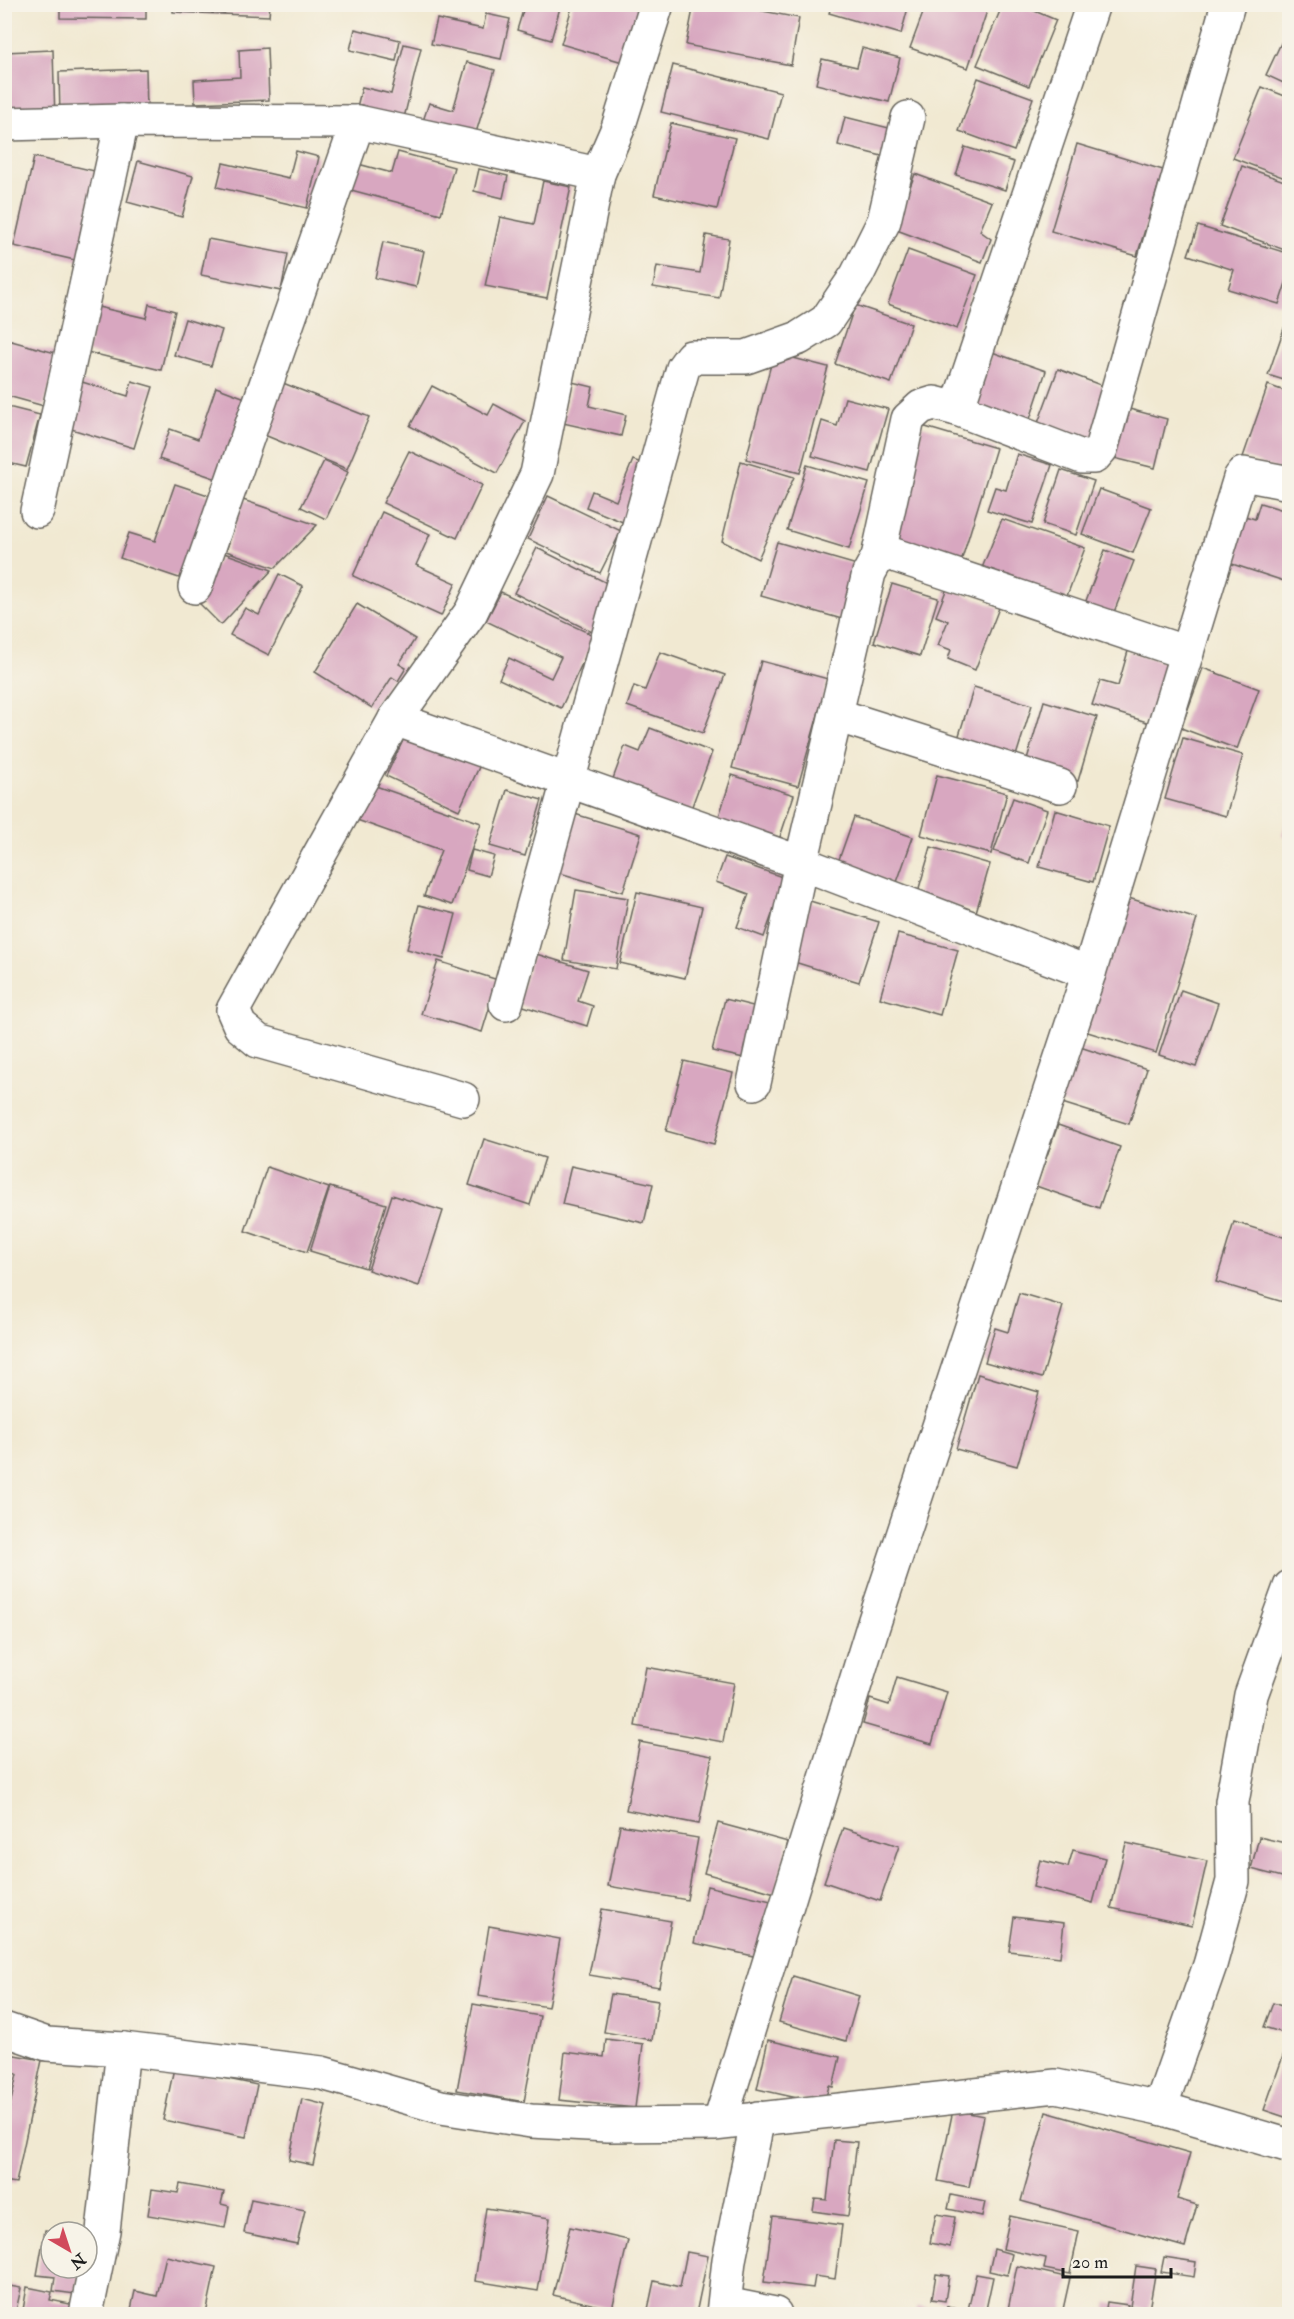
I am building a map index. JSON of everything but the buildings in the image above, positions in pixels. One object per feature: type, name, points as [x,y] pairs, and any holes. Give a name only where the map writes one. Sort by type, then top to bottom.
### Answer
[{"type":"street","points":[[463,1099],[258,1041],[240,1026],[233,1010],[395,720],[471,612],[537,474],[598,174],[618,128],[657,4]]},
{"type":"street","points":[[957,409],[1093,4]]},
{"type":"street","points":[[754,1083],[801,863],[869,573],[878,557],[908,419],[921,407],[934,403],[957,409],[1082,457],[1094,457],[1101,449],[1228,4]]},
{"type":"street","points":[[506,1004],[683,368],[691,357],[700,355],[746,357],[799,338],[826,321],[857,275],[884,221],[908,118]]},
{"type":"street","points":[[4,124],[122,120],[358,122],[598,174]]},
{"type":"street","points":[[37,511],[122,120]]},
{"type":"street","points":[[195,587],[358,122]]},
{"type":"street","points":[[720,2122],[873,1626],[1089,973],[1241,475],[1290,483]]},
{"type":"street","points":[[878,557],[891,554],[1187,653]]},
{"type":"street","points":[[836,715],[1059,786]]},
{"type":"street","points":[[395,720],[568,783],[801,863],[1089,973]]},
{"type":"street","points":[[1160,2108],[1210,1965],[1233,1881],[1232,1802],[1251,1695],[1290,1587]]},
{"type":"street","points":[[4,2029],[47,2044],[123,2049],[322,2073],[441,2107],[531,2121],[607,2125],[714,2124],[932,2102],[1056,2086],[1160,2108],[1290,2146]]},
{"type":"street","points":[[86,2314],[103,2231],[123,2049]]},
{"type":"street","points":[[758,2118],[729,2260],[724,2309],[775,2314]]}]
